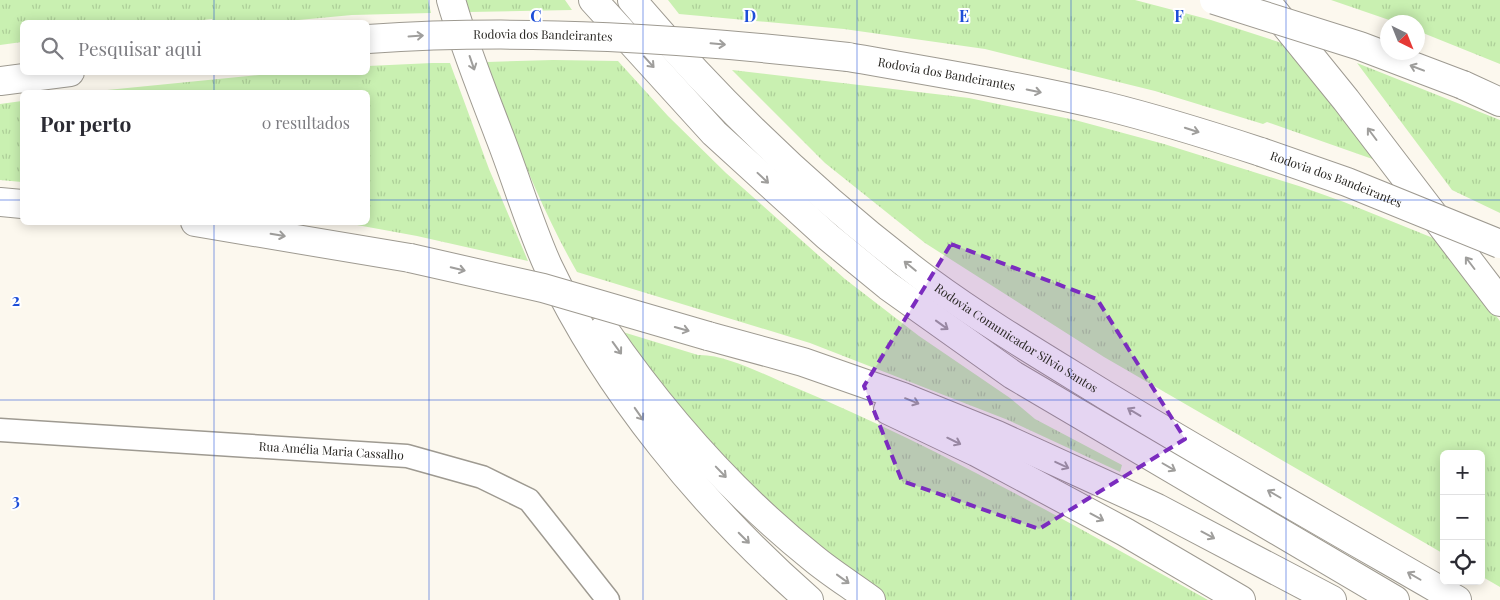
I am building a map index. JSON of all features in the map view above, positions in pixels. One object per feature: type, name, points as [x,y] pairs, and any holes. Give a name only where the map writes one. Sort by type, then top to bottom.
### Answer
[{"type":"highway","points":[[451,0],[548,265],[584,331],[620,386],[685,475],[728,522],[809,600]]},
{"type":"highway","points":[[593,0],[714,133],[827,236],[888,286],[1013,374],[1396,600]]},
{"type":"highway","name":"Rodovia Comunicador Silvio Santos","points":[[632,0],[677,52],[779,156],[860,226],[928,280],[1029,348],[1171,435],[1457,600]]},
{"type":"highway","points":[[1214,0],[1360,46],[1500,102]]},
{"type":"highway","points":[[1265,0],[1346,100],[1500,302]]},
{"type":"highway","name":"Rodovia dos Bandeirantes","points":[[370,39],[424,35],[643,38],[848,58],[978,79],[1105,106],[1184,127],[1374,192],[1500,244]]},
{"type":"highway","points":[[0,81],[47,75]]},
{"type":"highway","points":[[512,170],[571,282],[618,350],[659,403],[704,454],[778,528],[813,559],[871,600]]},
{"type":"highway","points":[[0,202],[20,204]]},
{"type":"highway","points":[[213,225],[410,258],[543,288],[712,338],[812,365],[903,397],[997,435],[1157,508],[1332,600]]},
{"type":"highway","points":[[712,338],[910,419],[1125,532],[1241,600]]},
{"type":"street","name":"Rua Amélia Maria Cassalho","points":[[0,430],[406,456],[482,476],[529,500],[608,600]]},
{"type":"highlighted area","points":[[951,244],[1097,299],[1185,439],[1039,529],[902,481],[864,386]]},
{"type":"green space","points":[[0,0],[428,0],[431,13],[352,15],[298,20],[20,20],[20,42],[0,45]]},
{"type":"green space","points":[[465,0],[565,0],[572,10],[469,12]]},
{"type":"green space","points":[[668,0],[1135,0],[1211,20],[1285,44],[1381,162],[1267,122],[1263,124],[1155,91],[985,49],[844,29],[679,14]]},
{"type":"green space","points":[[1331,0],[1500,0],[1500,64],[1425,34],[1425,15],[1380,15],[1380,17]]},
{"type":"green space","points":[[618,61],[668,116],[726,173],[845,279],[919,336],[1010,398],[1035,419],[1122,465],[1120,472],[1008,420],[810,343],[577,272],[538,195],[506,116],[487,62]]},
{"type":"green space","points":[[450,63],[489,169],[528,261],[417,236],[357,225],[370,225],[370,90],[107,90],[260,75],[370,75],[370,66]]},
{"type":"green space","points":[[1357,63],[1500,120],[1500,213],[1452,190]]},
{"type":"green space","points":[[732,70],[969,98],[1075,120],[1164,144],[1302,187],[1438,240],[1500,321],[1500,587],[1485,578],[1485,450],[1440,450],[1440,552],[1104,357],[925,243],[825,163]]},
{"type":"green space","points":[[20,101],[20,182],[0,180],[0,104]]},
{"type":"green space","points":[[613,329],[698,355],[734,362],[848,410],[1004,488],[1208,600],[887,600],[843,570],[753,492]]}]
